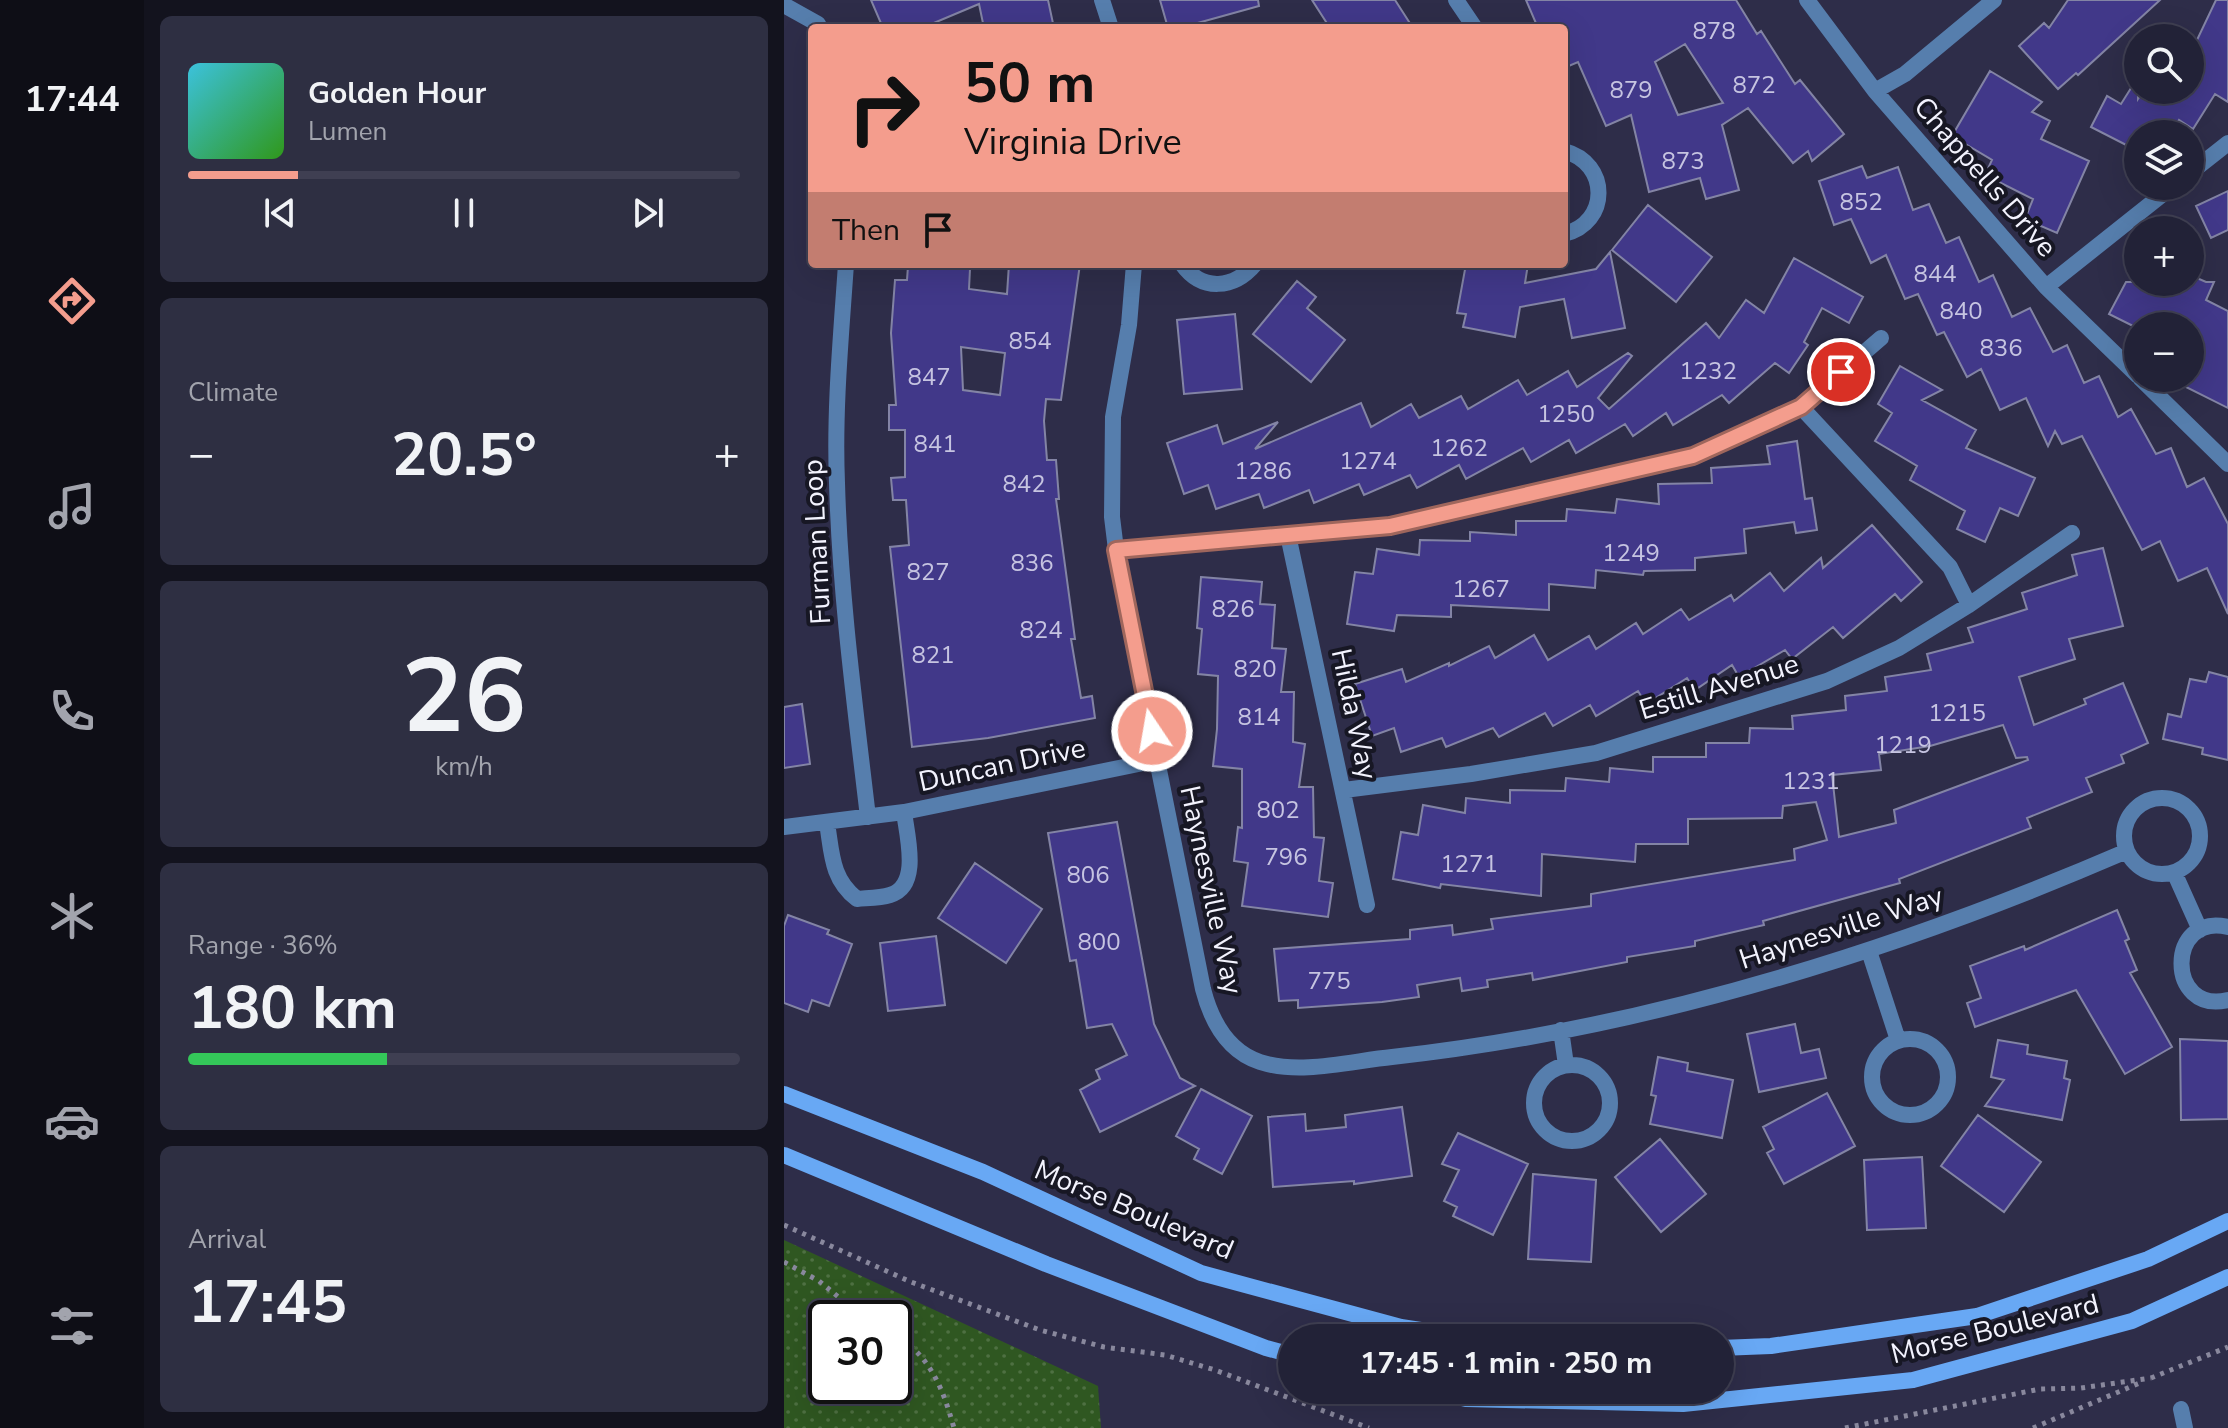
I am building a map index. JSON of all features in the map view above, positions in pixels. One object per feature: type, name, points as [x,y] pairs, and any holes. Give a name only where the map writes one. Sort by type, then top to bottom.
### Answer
[{"type":"main road","name":"Morse Boulevard","points":[[784,1094],[983,1172],[1201,1273],[1390,1324]]},
{"type":"main road","points":[[784,1155],[1046,1264],[1278,1351]]},
{"type":"main road","name":"Morse Boulevard","points":[[1734,1347],[1771,1346],[1977,1316],[2148,1259],[2228,1221]]},
{"type":"main road","name":"Morse Boulevard","points":[[1734,1399],[1913,1380],[2132,1321],[2228,1277]]},
{"type":"street","points":[[1102,0],[1110,24]]},
{"type":"street","points":[[1456,0],[1472,24]]},
{"type":"street","name":"Chappells Drive","points":[[1807,0],[1875,91],[2046,287],[2124,362]]},
{"type":"street","points":[[1875,91],[1905,74],[1994,0]]},
{"type":"street","points":[[784,5],[818,24]]},
{"type":"street","points":[[2204,162],[2228,143]]},
{"type":"street","points":[[1568,152],[1586,162],[1595,174],[1599,188],[1598,203],[1591,217],[1581,227],[1568,232]]},
{"type":"street","points":[[2046,287],[2155,200]]},
{"type":"street","name":"Furman Loop","points":[[846,268],[839,363],[837,482],[845,605],[868,817]]},
{"type":"street","name":"Haynesville Way","points":[[1134,268],[1129,325],[1113,417],[1112,517],[1116,550],[1211,1017],[1241,1052],[1270,1064],[1309,1066],[1421,1053],[1561,1030],[1766,981],[1869,951],[2127,851]]},
{"type":"street","points":[[1185,268],[1193,277],[1206,284],[1220,285],[1234,282],[1252,268]]},
{"type":"street","points":[[1116,550],[1390,526],[1693,456],[1801,407],[1881,338]]},
{"type":"street","name":"Chappells Drive","points":[[2154,392],[2228,464]]},
{"type":"street","points":[[1801,407],[1950,567],[1969,605]]},
{"type":"street","name":"Estill Avenue","points":[[1344,790],[1471,774],[1596,753],[1827,681],[1899,648],[1969,605],[2072,533]]},
{"type":"street","name":"Hilda Way","points":[[1288,535],[1367,905]]},
{"type":"street","name":"Duncan Drive","points":[[784,827],[904,812],[1158,760]]},
{"type":"street","points":[[2166,798],[2189,808],[2200,831],[2194,857],[2174,872],[2152,873],[2142,868],[2127,851],[2126,825],[2141,804],[2153,799],[2166,798]]},
{"type":"street","name":"Duncan Drive","points":[[827,823],[836,874],[844,889],[857,899],[893,895],[906,881],[910,866],[904,812]]},
{"type":"street","points":[[2174,872],[2200,930]]},
{"type":"street","points":[[2228,927],[2211,926],[2189,938],[2182,949],[2180,962],[2188,987],[2198,996],[2211,1001],[2228,1000]]},
{"type":"street","points":[[1869,951],[1898,1040]]},
{"type":"street","points":[[1561,1030],[1566,1065]]},
{"type":"street","points":[[1911,1038],[1924,1041],[1935,1048],[1943,1059],[1947,1085],[1933,1107],[1921,1113],[1910,1115],[1887,1107],[1873,1088],[1874,1064],[1888,1046],[1898,1040],[1911,1038]]},
{"type":"street","points":[[1566,1065],[1580,1065],[1592,1070],[1608,1090],[1608,1116],[1601,1128],[1578,1140],[1566,1140],[1545,1129],[1535,1108],[1535,1096],[1546,1075],[1566,1065]]},
{"type":"street","points":[[2181,1409],[2185,1428]]},
{"type":"path","points":[[784,1225],[911,1282],[1040,1330],[1104,1347],[1165,1355],[1215,1370],[1369,1428]]},
{"type":"path","points":[[784,1262],[819,1281],[842,1300]]},
{"type":"path","points":[[912,1346],[930,1366],[944,1394],[954,1428]]},
{"type":"path","points":[[2033,1428],[2228,1347]]},
{"type":"path","points":[[1845,1428],[2040,1389],[2081,1388],[2151,1378]]},
{"type":"green space","points":[[784,1240],[1098,1386],[1101,1428],[784,1428]]},
{"type":"building","points":[[871,0],[1048,0],[1053,24],[983,24],[979,4],[932,24],[881,24]]},
{"type":"building","points":[[1160,0],[1258,0],[1259,6],[1194,24],[1167,24]]},
{"type":"building","points":[[1312,0],[1395,0],[1410,24],[1327,24]]},
{"type":"building","points":[[1526,0],[1736,0],[1757,34],[1761,31],[1795,84],[1800,80],[1844,134],[1812,161],[1808,151],[1793,163],[1748,108],[1722,125],[1739,190],[1706,199],[1700,178],[1649,192],[1631,115],[1606,126],[1578,62],[1568,66],[1568,24],[1536,24]],"holes":[[[1685,44],[1723,103],[1678,115],[1655,62]]]},
{"type":"building","points":[[2068,0],[2160,0],[2134,24],[2124,24],[2124,33],[2058,89],[2019,46],[2044,23],[2049,28]]},
{"type":"building","points":[[2216,0],[2228,0],[2228,102],[2215,94],[2199,120],[2124,120],[2124,144],[2091,127],[2107,96],[2121,104],[2124,99],[2124,104],[2204,104],[2204,25]]},
{"type":"building","points":[[1990,71],[2042,102],[2032,112],[2050,121],[2041,139],[2089,161],[2057,233],[2025,219],[2033,199],[1985,175],[1992,160],[1952,136]]},
{"type":"building","points":[[1862,166],[1867,178],[1898,167],[1913,210],[1929,204],[1946,243],[1959,237],[1979,282],[1993,275],[2012,317],[2030,308],[2053,352],[2067,345],[2084,383],[2099,376],[2118,417],[2131,409],[2156,454],[2171,448],[2187,487],[2204,478],[2228,524],[2228,614],[2207,568],[2178,581],[2160,541],[2142,550],[2082,436],[2062,444],[2055,431],[2048,446],[2026,398],[2000,410],[1981,369],[1967,377],[1944,332],[1937,335],[1918,294],[1905,299],[1886,255],[1871,263],[1851,219],[1834,225],[1819,181]]},
{"type":"building","points":[[2228,191],[2228,230],[2211,238],[2204,216],[2201,216],[2196,206]]},
{"type":"building","points":[[1648,205],[1712,257],[1676,302],[1612,250]]},
{"type":"building","points":[[1610,252],[1625,328],[1572,338],[1564,299],[1520,307],[1515,337],[1463,327],[1466,314],[1457,313],[1465,268],[1527,268],[1525,283],[1596,269]]},
{"type":"building","points":[[1794,258],[1863,297],[1849,323],[1822,308],[1804,342],[1808,345],[1789,373],[1775,363],[1729,403],[1722,395],[1673,425],[1666,413],[1633,436],[1625,424],[1576,453],[1569,440],[1531,462],[1523,448],[1466,479],[1459,465],[1417,488],[1410,475],[1364,495],[1359,484],[1314,503],[1309,490],[1264,508],[1259,494],[1216,509],[1208,485],[1184,494],[1167,443],[1217,425],[1223,444],[1278,422],[1255,449],[1361,403],[1371,427],[1411,404],[1419,418],[1461,396],[1468,409],[1518,380],[1527,395],[1568,371],[1577,387],[1628,353],[1632,356],[1598,398],[1609,409],[1706,323],[1719,338],[1746,300],[1764,313]]},
{"type":"building","points":[[908,268],[970,269],[969,289],[1007,294],[1009,268],[1079,268],[1061,400],[1046,399],[1044,421],[1047,460],[1056,460],[1059,499],[1056,499],[1075,639],[1071,639],[1081,698],[1092,696],[1095,718],[988,738],[912,747],[890,547],[909,545],[906,500],[893,500],[891,478],[905,477],[905,430],[889,430],[889,405],[896,405],[891,333],[895,280],[907,280]],"holes":[[[961,347],[1005,353],[1000,395],[963,390]]]},
{"type":"building","points":[[1297,281],[1316,297],[1307,308],[1345,340],[1311,382],[1253,334]]},
{"type":"building","points":[[2204,281],[2214,282],[2206,300],[2228,311],[2228,408],[2196,392],[2204,392],[2204,312],[2124,312],[2124,322],[2109,314],[2124,286],[2124,296],[2204,296]]},
{"type":"building","points":[[1235,314],[1242,389],[1184,394],[1177,320]]},
{"type":"building","points":[[1900,366],[1942,390],[1922,400],[1976,430],[1966,448],[2035,478],[2018,516],[2000,508],[1985,542],[1957,529],[1965,511],[1910,480],[1917,466],[1875,441],[1892,413],[1878,404]]},
{"type":"building","points":[[1797,441],[1805,499],[1812,498],[1817,530],[1796,533],[1794,522],[1744,529],[1746,553],[1695,558],[1695,570],[1644,571],[1643,575],[1596,570],[1595,588],[1549,584],[1549,610],[1451,605],[1451,617],[1397,615],[1394,631],[1347,624],[1355,572],[1373,574],[1377,549],[1419,555],[1420,540],[1470,541],[1470,532],[1516,535],[1516,521],[1566,521],[1567,509],[1615,513],[1617,499],[1659,504],[1658,484],[1712,483],[1711,468],[1770,464],[1767,446]]},
{"type":"building","points":[[1872,525],[1922,582],[1901,601],[1895,594],[1843,638],[1833,627],[1792,659],[1785,650],[1739,677],[1732,665],[1695,690],[1687,678],[1646,704],[1638,691],[1596,716],[1590,705],[1553,726],[1545,713],[1499,737],[1493,728],[1446,747],[1442,738],[1401,752],[1394,728],[1372,736],[1355,684],[1402,669],[1406,682],[1449,663],[1449,666],[1489,646],[1495,658],[1534,635],[1548,660],[1589,636],[1596,649],[1636,623],[1643,634],[1681,609],[1689,620],[1731,595],[1734,601],[1770,573],[1784,591],[1821,558],[1823,568]]},
{"type":"building","points":[[2103,548],[2123,626],[2069,639],[2075,659],[2019,677],[2034,725],[2086,704],[2084,699],[2123,683],[2148,743],[2121,755],[2124,763],[2086,778],[2092,792],[2027,818],[2031,828],[1899,879],[1900,883],[1763,921],[1764,925],[1695,941],[1695,946],[1627,957],[1627,962],[1533,980],[1532,973],[1487,980],[1488,987],[1462,991],[1460,978],[1417,985],[1419,997],[1382,1002],[1298,1008],[1298,1000],[1279,1001],[1274,949],[1410,939],[1410,930],[1452,925],[1453,935],[1493,929],[1491,919],[1591,906],[1591,894],[1795,860],[1794,849],[1827,840],[1816,802],[1783,806],[1782,818],[1688,819],[1688,844],[1636,844],[1635,862],[1542,854],[1541,896],[1441,884],[1440,888],[1393,879],[1401,832],[1418,835],[1423,805],[1465,813],[1466,798],[1510,803],[1510,790],[1565,791],[1566,778],[1609,782],[1610,768],[1653,772],[1653,757],[1706,757],[1706,743],[1749,743],[1750,728],[1793,729],[1792,716],[1846,710],[1845,696],[1887,691],[1885,677],[1931,670],[1927,654],[1973,642],[1968,628],[2027,609],[2022,593],[2077,575],[2072,555]],"holes":[[[2003,725],[2016,758],[2027,757],[2028,760],[1894,810],[1896,823],[1839,837],[1832,775],[1881,770],[1879,754],[1930,746]]]},
{"type":"building","points":[[1201,577],[1262,582],[1260,604],[1275,605],[1272,648],[1286,649],[1281,692],[1294,692],[1293,742],[1305,744],[1299,787],[1313,787],[1314,837],[1324,838],[1319,881],[1333,883],[1328,917],[1242,906],[1248,863],[1234,861],[1238,827],[1242,828],[1242,769],[1213,766],[1218,676],[1198,674],[1202,629],[1197,628]]},
{"type":"building","points":[[2209,672],[2228,677],[2228,760],[2202,754],[2203,748],[2163,739],[2168,714],[2181,717],[2190,679],[2206,682]]},
{"type":"building","points":[[802,704],[810,764],[784,768],[784,707]]},
{"type":"building","points":[[1117,822],[1154,1024],[1180,1078],[1195,1086],[1100,1132],[1080,1090],[1100,1079],[1096,1070],[1127,1055],[1112,1024],[1087,1028],[1076,960],[1070,961],[1048,833]]},
{"type":"building","points":[[975,863],[1042,909],[1006,963],[938,918]]},
{"type":"building","points":[[2117,910],[2137,970],[2130,973],[2172,1047],[2125,1074],[2076,990],[1975,1027],[1967,1003],[1981,998],[1970,966],[2024,946],[2025,950]]},
{"type":"building","points":[[788,915],[829,930],[827,934],[852,944],[829,1006],[812,1000],[808,1012],[784,1003],[784,926]]},
{"type":"building","points":[[936,936],[945,1005],[888,1011],[880,943]]},
{"type":"building","points":[[1795,1024],[1801,1053],[1819,1049],[1826,1078],[1759,1092],[1747,1034]]},
{"type":"building","points":[[2180,1039],[2228,1041],[2228,1119],[2181,1120]]},
{"type":"building","points":[[1998,1040],[2028,1045],[2027,1054],[2067,1061],[2064,1078],[2070,1080],[2062,1120],[1985,1106],[2004,1080],[1991,1077]]},
{"type":"building","points":[[1658,1057],[1688,1063],[1687,1071],[1733,1080],[1722,1138],[1650,1124],[1656,1096],[1651,1095]]},
{"type":"building","points":[[1201,1089],[1252,1116],[1222,1174],[1194,1159],[1199,1149],[1176,1136]]},
{"type":"building","points":[[1827,1093],[1855,1146],[1784,1184],[1767,1153],[1774,1149],[1763,1127]]},
{"type":"building","points":[[1402,1107],[1412,1176],[1354,1184],[1354,1181],[1273,1187],[1268,1117],[1305,1114],[1306,1131],[1346,1127],[1345,1115]]},
{"type":"building","points":[[1978,1115],[2041,1162],[2004,1212],[1941,1166]]},
{"type":"building","points":[[1458,1133],[1528,1164],[1493,1235],[1453,1216],[1457,1207],[1444,1201],[1459,1170],[1442,1164]]},
{"type":"building","points":[[1660,1139],[1706,1194],[1661,1232],[1615,1177]]},
{"type":"building","points":[[1922,1157],[1926,1228],[1867,1230],[1864,1160]]},
{"type":"building","points":[[1533,1174],[1596,1180],[1591,1262],[1528,1259]]},
{"type":"route","points":[[1152,731],[1116,550],[1390,526],[1693,456],[1801,407],[1841,372]]}]
